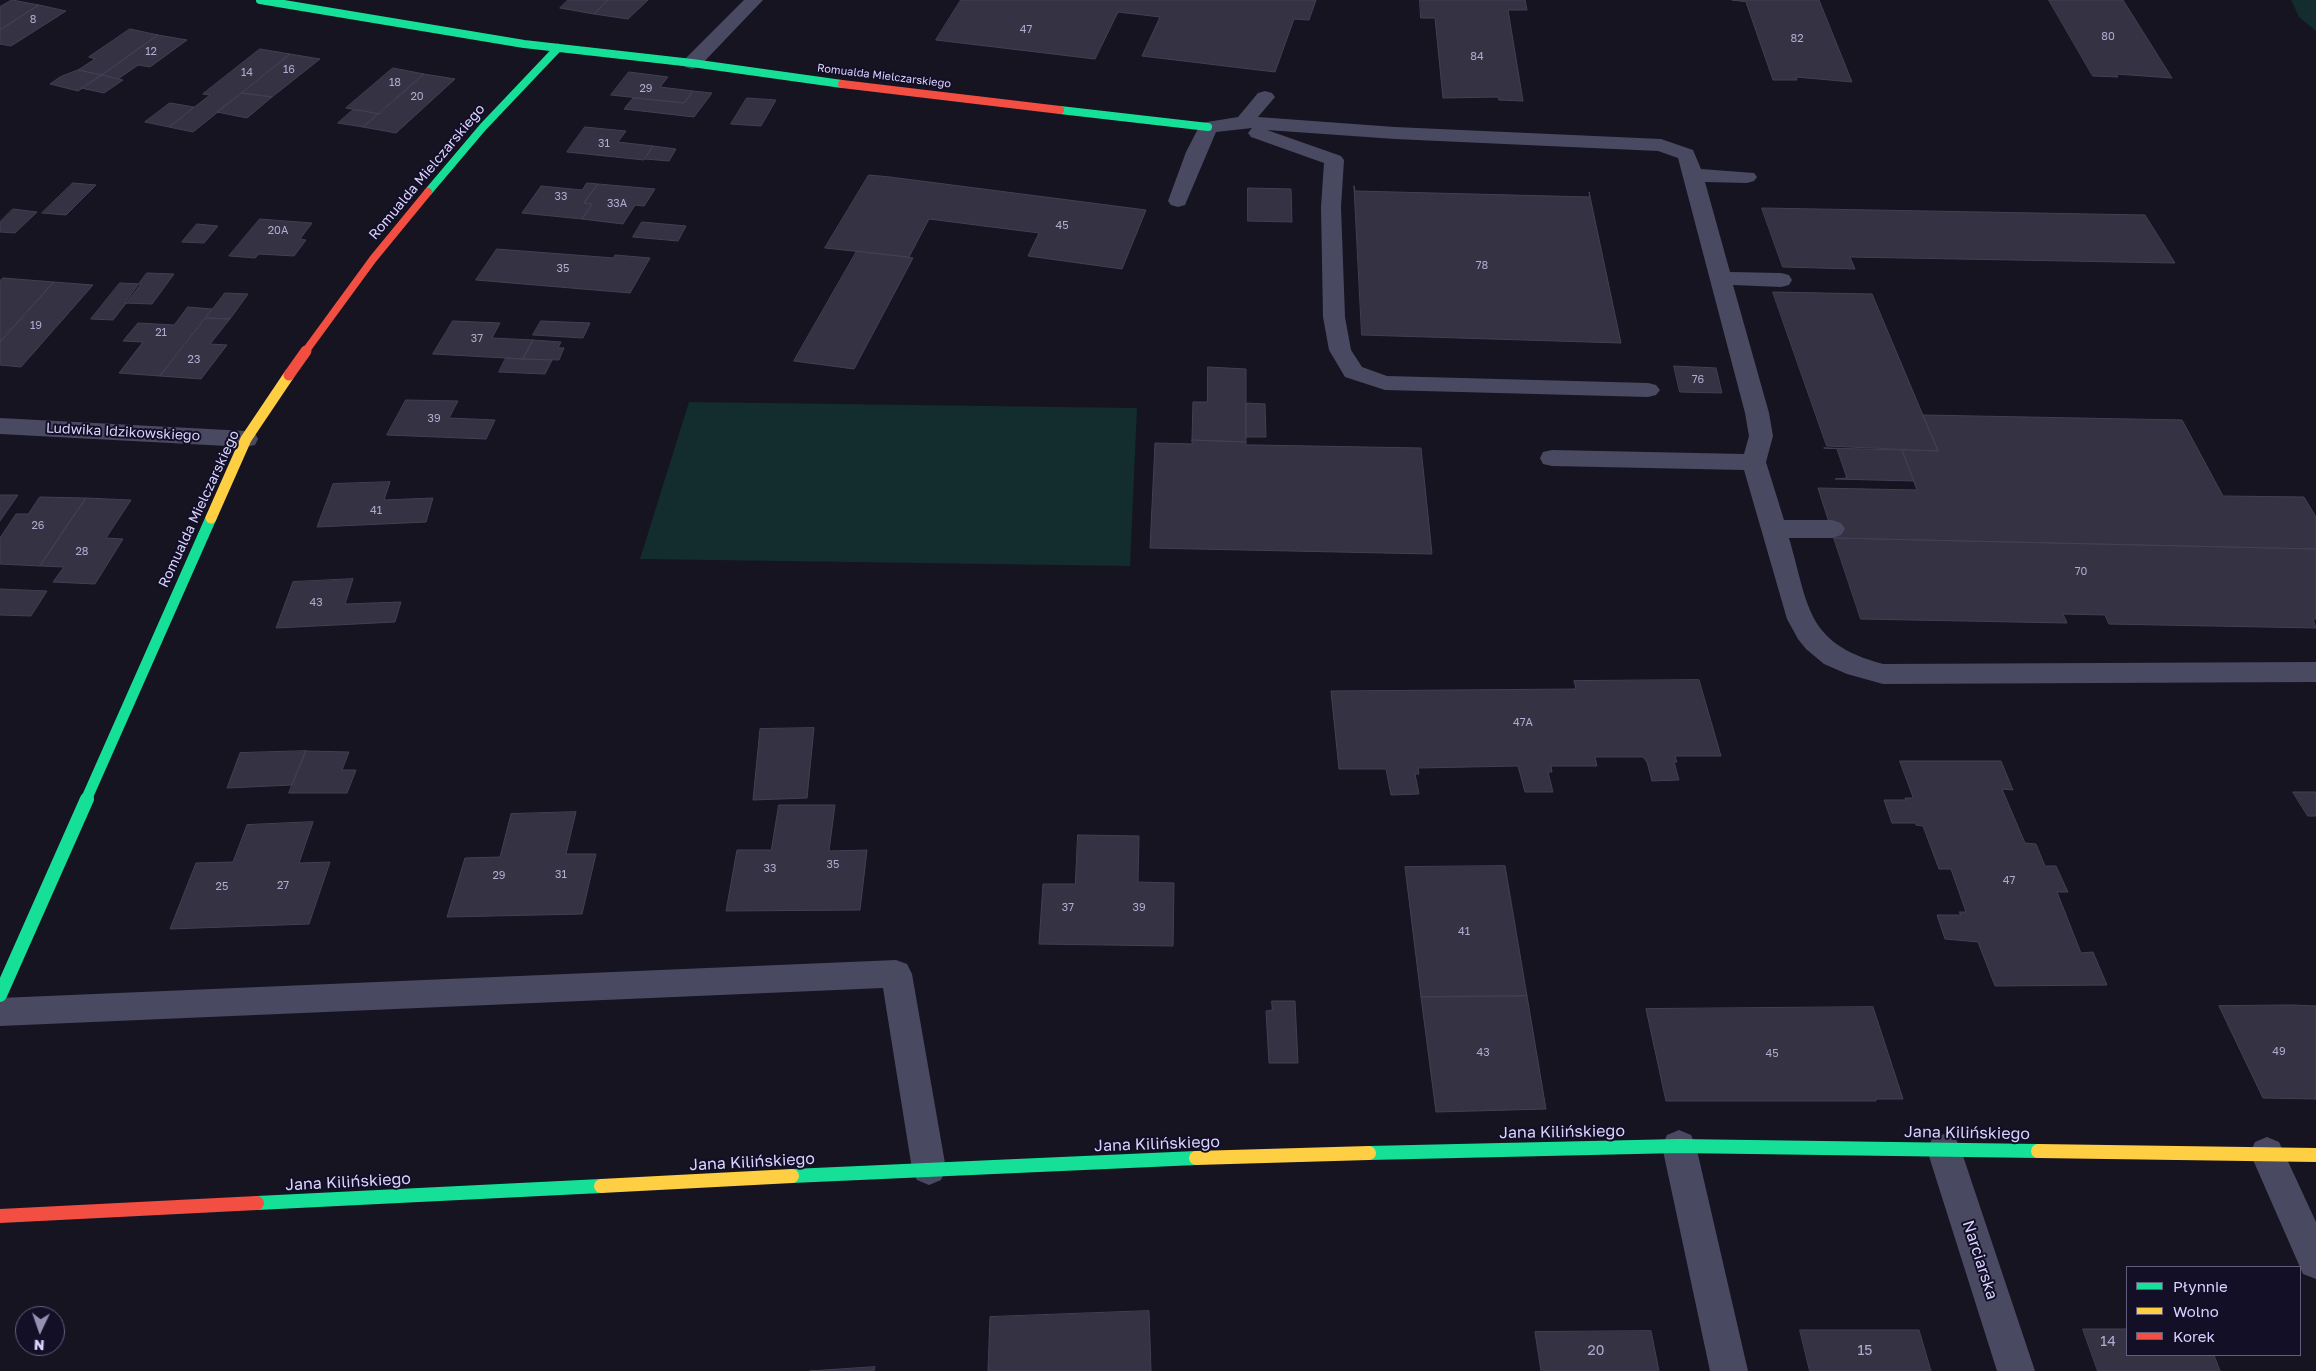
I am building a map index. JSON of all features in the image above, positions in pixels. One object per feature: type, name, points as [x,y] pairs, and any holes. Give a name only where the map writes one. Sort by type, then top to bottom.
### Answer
[{"type":"street","name":"Romualda Mielczarskiego","points":[[260,0],[524,44],[692,63],[872,88],[1208,127]]},
{"type":"street","points":[[692,63],[754,0]]},
{"type":"street","name":"Romualda Mielczarskiego","points":[[0,995],[246,439],[320,330],[389,238],[483,127],[558,48]]},
{"type":"street","points":[[1244,122],[1265,97]]},
{"type":"street","points":[[1208,127],[1244,122],[1395,133],[1661,145],[1686,154],[1722,278],[1757,413],[1761,436],[1754,462],[1800,618],[1808,635],[1825,652],[1847,665],[1883,674],[2316,672]]},
{"type":"street","points":[[1178,201],[1196,152],[1208,127]]},
{"type":"street","points":[[1208,127],[1250,130],[1334,160],[1331,207],[1334,317],[1340,350],[1352,372],[1386,383],[1648,390]]},
{"type":"street","points":[[1692,175],[1747,177]]},
{"type":"street","points":[[1722,278],[1781,280]]},
{"type":"street","name":"Ludwika Idzikowskiego","points":[[0,426],[246,439]]},
{"type":"street","points":[[1552,458],[1754,462]]},
{"type":"street","points":[[1774,529],[1832,529]]},
{"type":"street","points":[[0,1012],[896,974],[930,1169]]},
{"type":"street","points":[[1679,1146],[1729,1371]]},
{"type":"street","name":"Jana Kilińskiego","points":[[0,1216],[930,1169],[1308,1154],[1679,1146],[2316,1155]]},
{"type":"street","name":"Narciarska","points":[[1944,1150],[2016,1371]]},
{"type":"street","points":[[2267,1154],[2316,1262]]},
{"type":"green space","points":[[2291,0],[2316,0],[2316,31],[2299,17]]},
{"type":"green space","points":[[689,402],[1137,408],[1130,566],[640,559]]},
{"type":"building","points":[[12,0],[39,5],[0,30],[0,7]]},
{"type":"building","points":[[568,0],[608,0],[594,14],[560,8]]},
{"type":"building","points":[[608,0],[648,0],[628,19],[594,14]]},
{"type":"building","points":[[961,0],[1316,0],[1309,20],[1294,19],[1275,72],[1142,56],[1160,17],[1118,12],[1095,59],[936,40]]},
{"type":"building","points":[[1420,0],[1525,0],[1527,10],[1508,10],[1523,101],[1499,100],[1498,97],[1443,98],[1435,18],[1421,18]]},
{"type":"building","points":[[1732,0],[1819,0],[1852,82],[1796,77],[1797,80],[1773,80],[1746,2]]},
{"type":"building","points":[[2049,0],[2123,0],[2172,78],[2116,74],[2118,77],[2093,76]]},
{"type":"building","points":[[39,5],[66,11],[11,46],[0,44],[0,30]]},
{"type":"building","points":[[130,29],[158,35],[102,75],[78,70],[95,59],[89,57]]},
{"type":"building","points":[[158,35],[187,40],[150,67],[138,65],[118,79],[102,75]]},
{"type":"building","points":[[260,49],[290,54],[193,132],[169,127],[210,95],[203,94]]},
{"type":"building","points":[[290,54],[320,59],[272,97],[242,93]]},
{"type":"building","points":[[393,68],[424,74],[379,114],[346,108]]},
{"type":"building","points":[[78,70],[102,75],[78,91],[50,84],[60,77]]},
{"type":"building","points":[[629,72],[668,77],[660,87],[693,91],[684,103],[611,95]]},
{"type":"building","points":[[424,74],[455,79],[396,133],[363,127]]},
{"type":"building","points":[[102,75],[123,80],[104,93],[81,88]]},
{"type":"building","points":[[693,91],[712,93],[694,117],[624,109],[633,98],[684,103]]},
{"type":"building","points":[[242,93],[272,97],[247,118],[217,112]]},
{"type":"building","points":[[747,98],[776,100],[761,126],[731,124]]},
{"type":"building","points":[[170,103],[194,107],[169,127],[145,122]]},
{"type":"building","points":[[353,110],[379,114],[363,127],[338,123]]},
{"type":"building","points":[[585,127],[626,131],[618,142],[653,146],[644,160],[567,152]]},
{"type":"building","points":[[653,146],[676,149],[669,161],[645,159]]},
{"type":"building","points":[[869,175],[1146,210],[1122,269],[1028,256],[1039,233],[929,219],[909,257],[825,248]]},
{"type":"building","points":[[73,183],[96,185],[66,215],[42,213]]},
{"type":"building","points":[[587,183],[598,184],[584,203],[592,204],[582,219],[522,213],[541,186],[582,190]]},
{"type":"building","points":[[598,184],[655,189],[644,206],[635,205],[623,224],[582,219],[592,204],[584,203]]},
{"type":"building","points":[[1354,186],[1355,191],[1590,197],[1589,192],[1621,343],[1362,335]]},
{"type":"building","points":[[1248,188],[1291,189],[1292,222],[1248,221]]},
{"type":"building","points":[[1762,208],[2145,215],[2175,263],[1850,257],[1855,269],[1783,267]]},
{"type":"building","points":[[13,209],[37,212],[15,233],[0,232],[0,222]]},
{"type":"building","points":[[260,219],[312,223],[300,239],[306,240],[294,256],[259,254],[255,258],[229,256]]},
{"type":"building","points":[[642,222],[686,226],[678,241],[633,237]]},
{"type":"building","points":[[197,224],[218,226],[204,243],[182,242]]},
{"type":"building","points":[[497,249],[614,258],[615,255],[650,258],[630,293],[476,280]]},
{"type":"building","points":[[857,251],[913,258],[854,369],[794,361]]},
{"type":"building","points":[[147,273],[174,274],[152,304],[125,303]]},
{"type":"building","points":[[3,278],[54,282],[0,342],[0,281]]},
{"type":"building","points":[[54,282],[93,285],[21,367],[0,365],[0,342]]},
{"type":"building","points":[[120,283],[141,284],[113,320],[91,319]]},
{"type":"building","points":[[1773,292],[1872,294],[1938,451],[1827,446]]},
{"type":"building","points":[[225,293],[248,294],[230,319],[206,318]]},
{"type":"building","points":[[188,307],[212,309],[160,376],[119,373],[143,342],[123,341],[138,323],[174,325]]},
{"type":"building","points":[[206,318],[230,319],[210,344],[227,345],[201,379],[160,376]]},
{"type":"building","points":[[453,321],[500,323],[492,338],[533,340],[523,359],[433,354]]},
{"type":"building","points":[[541,321],[590,323],[583,338],[533,335]]},
{"type":"building","points":[[533,340],[561,342],[558,348],[564,348],[559,360],[523,359]]},
{"type":"building","points":[[506,358],[552,360],[545,374],[499,372]]},
{"type":"building","points":[[1674,366],[1716,368],[1722,393],[1680,392]]},
{"type":"building","points":[[1208,367],[1246,369],[1246,442],[1192,440],[1193,402],[1207,402]]},
{"type":"building","points":[[406,400],[458,401],[449,418],[495,420],[486,439],[387,435]]},
{"type":"building","points":[[1246,403],[1265,404],[1266,437],[1246,437]]},
{"type":"building","points":[[1923,415],[2182,420],[2223,496],[2304,497],[2316,517],[2316,549],[1834,538],[1818,488],[1917,490],[1902,450],[1938,451]]},
{"type":"building","points":[[1192,440],[1246,442],[1246,445],[1421,448],[1432,554],[1150,548],[1155,443],[1192,444]]},
{"type":"building","points":[[1824,448],[1902,450],[1914,481],[1835,479],[1847,478],[1837,449]]},
{"type":"building","points":[[390,482],[384,500],[433,498],[426,522],[317,527],[333,484]]},
{"type":"building","points":[[0,495],[18,495],[0,521]]},
{"type":"building","points":[[40,497],[86,498],[40,566],[0,564],[0,538],[16,514],[28,514]]},
{"type":"building","points":[[86,498],[131,500],[106,538],[123,539],[95,584],[53,582],[64,567],[40,566]]},
{"type":"building","points":[[1834,538],[2316,549],[2316,619],[2313,619],[2316,628],[2109,624],[2105,615],[2063,614],[2067,623],[1861,619]]},
{"type":"building","points":[[353,579],[345,604],[401,602],[395,622],[276,628],[293,582]]},
{"type":"building","points":[[0,589],[47,591],[31,616],[0,615]]},
{"type":"building","points":[[1699,680],[1721,756],[1675,756],[1677,762],[1674,762],[1679,780],[1652,781],[1647,762],[1643,757],[1595,757],[1597,766],[1551,766],[1552,772],[1548,772],[1553,792],[1525,792],[1518,766],[1418,768],[1419,774],[1415,774],[1419,794],[1391,795],[1386,769],[1339,769],[1331,691],[1576,689],[1574,681]]},
{"type":"building","points":[[814,728],[807,798],[753,800],[760,729]]},
{"type":"building","points":[[306,751],[349,752],[342,770],[356,770],[347,793],[289,793]]},
{"type":"building","points":[[306,751],[292,785],[227,788],[240,753]]},
{"type":"building","points":[[1900,761],[2001,761],[2013,790],[2002,789],[2025,843],[2036,844],[2045,866],[2056,866],[2068,892],[2057,892],[2081,953],[2093,952],[2107,985],[1995,986],[1978,942],[1945,939],[1937,915],[1961,915],[1959,912],[1966,912],[1951,869],[1939,869],[1923,826],[1916,825],[1915,823],[1892,823],[1884,800],[1906,800],[1905,798],[1913,798]]},
{"type":"building","points":[[2293,792],[2316,792],[2316,816],[2308,816]]},
{"type":"building","points":[[779,805],[835,805],[829,851],[867,850],[860,910],[726,911],[737,850],[771,850]]},
{"type":"building","points":[[576,812],[566,854],[596,854],[582,914],[447,917],[465,858],[500,857],[511,814]]},
{"type":"building","points":[[313,822],[299,863],[330,862],[309,924],[170,929],[196,863],[233,862],[247,825]]},
{"type":"building","points":[[1078,835],[1139,836],[1138,882],[1174,883],[1173,946],[1039,944],[1043,884],[1075,884]]},
{"type":"building","points":[[1505,866],[1527,996],[1421,997],[1405,867]]},
{"type":"building","points":[[1527,996],[1546,1109],[1436,1112],[1421,997]]},
{"type":"building","points":[[1272,1001],[1295,1001],[1298,1063],[1269,1063],[1266,1011],[1272,1010]]},
{"type":"building","points":[[2219,1006],[2316,1006],[2316,1099],[2263,1098]]},
{"type":"building","points":[[1873,1007],[1903,1099],[1876,1099],[1876,1101],[1666,1101],[1646,1009]]},
{"type":"building","points":[[1149,1311],[1151,1371],[988,1371],[990,1317]]},
{"type":"building","points":[[2083,1329],[2126,1329],[2126,1356],[2214,1356],[2220,1371],[2098,1371]]},
{"type":"building","points":[[1800,1330],[1919,1330],[1931,1371],[1810,1371]]},
{"type":"building","points":[[1651,1331],[1659,1371],[1541,1371],[1535,1332]]},
{"type":"building","points":[[875,1367],[874,1371],[810,1371]]},
{"type":"traffic: fast","points":[[260,0],[524,44],[692,63],[842,84]]},
{"type":"traffic: fast","points":[[428,192],[483,127],[558,48]]},
{"type":"traffic: fast","points":[[1060,110],[1208,127]]},
{"type":"traffic: fast","points":[[0,995],[211,518]]},
{"type":"traffic: fast","points":[[1369,1153],[1679,1146],[2038,1151]]},
{"type":"traffic: fast","points":[[792,1176],[1196,1158]]},
{"type":"traffic: fast","points":[[257,1203],[601,1186]]},
{"type":"traffic: slow","points":[[211,518],[246,439],[289,375]]},
{"type":"traffic: slow","points":[[2038,1151],[2316,1155]]},
{"type":"traffic: slow","points":[[1196,1158],[1369,1153]]},
{"type":"traffic: slow","points":[[601,1186],[792,1176]]},
{"type":"traffic: jam","points":[[842,84],[1060,110]]},
{"type":"traffic: jam","points":[[289,375],[356,282],[428,192]]},
{"type":"traffic: jam","points":[[0,1216],[257,1203]]}]
